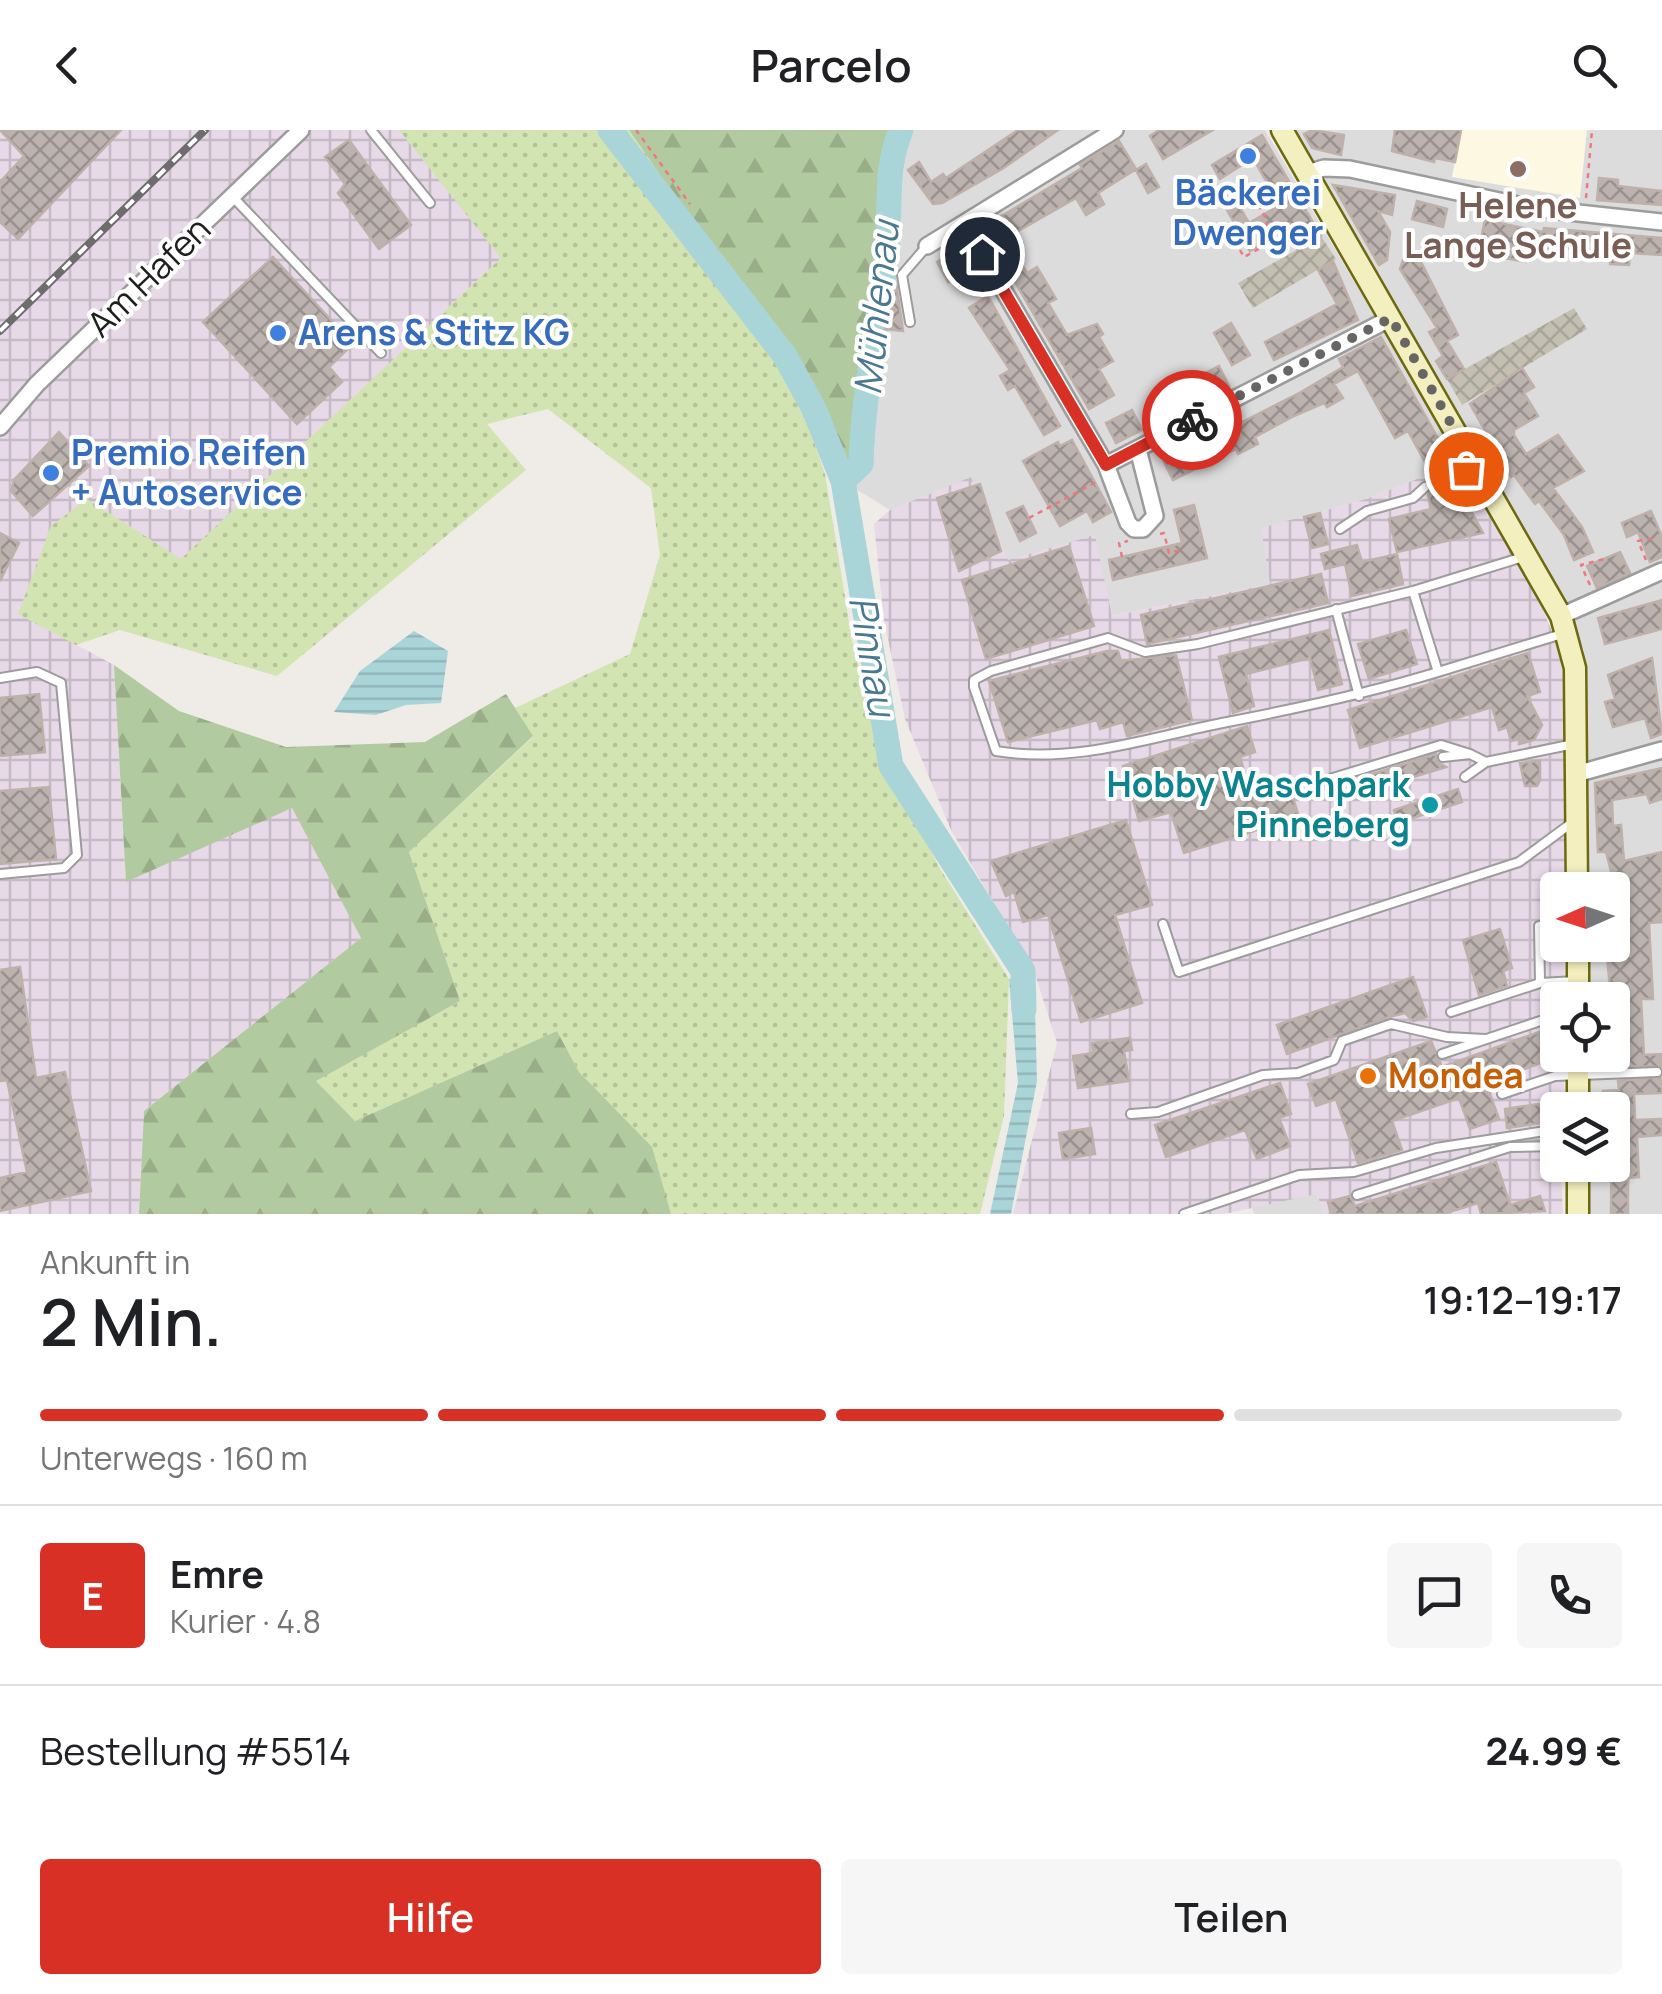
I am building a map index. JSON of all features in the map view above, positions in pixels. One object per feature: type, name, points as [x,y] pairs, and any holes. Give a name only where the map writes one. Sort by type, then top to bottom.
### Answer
[{"type":"main road","points":[[1282,130],[1563,624],[1575,668],[1577,872]]},
{"type":"main road","points":[[1578,1182],[1578,1214]]},
{"type":"street","name":"Am Hafen","points":[[0,427],[36,384],[301,130]]},
{"type":"street","points":[[927,246],[1115,130]]},
{"type":"street","points":[[1307,174],[1324,168],[1350,169],[1584,214],[1662,222]]},
{"type":"street","points":[[964,223],[1108,470],[1134,529],[1150,525],[1155,516],[1138,449]]},
{"type":"street","points":[[1108,470],[1138,449],[1391,318]]},
{"type":"street","points":[[1563,624],[1597,600],[1657,573]]},
{"type":"street","points":[[1576,774],[1662,750]]},
{"type":"lane","points":[[371,130],[430,203]]},
{"type":"lane","points":[[232,196],[382,353]]},
{"type":"lane","points":[[910,322],[902,275],[927,246]]},
{"type":"lane","points":[[1453,474],[1474,464]]},
{"type":"lane","points":[[1340,529],[1367,511],[1413,498],[1426,487]]},
{"type":"lane","points":[[1527,556],[1413,591],[1154,652],[1108,638],[991,671],[978,676],[974,686],[993,748],[1002,752],[1070,753],[1123,748],[1359,696],[1438,672],[1563,624]]},
{"type":"lane","points":[[1413,591],[1438,672]]},
{"type":"lane","points":[[1336,610],[1359,696]]},
{"type":"lane","points":[[0,678],[37,672],[60,683],[77,855],[64,868],[0,874]]},
{"type":"lane","points":[[1465,777],[1486,762],[1575,743]]},
{"type":"lane","points":[[1323,781],[1442,745],[1486,762]]},
{"type":"lane","points":[[1442,758],[1470,754]]},
{"type":"lane","points":[[1162,924],[1179,972],[1519,862],[1576,820]]},
{"type":"lane","points":[[1450,1012],[1540,983],[1540,926]]},
{"type":"lane","points":[[1442,1054],[1540,1021]]},
{"type":"lane","points":[[1131,1114],[1158,1112],[1263,1075],[1298,1073],[1334,1060],[1342,1041],[1391,1024],[1446,1037],[1485,1039]]},
{"type":"lane","points":[[1630,1070],[1657,1072]]},
{"type":"lane","points":[[1502,1094],[1563,1072]]},
{"type":"lane","points":[[1184,1214],[1298,1175],[1354,1172],[1436,1148],[1540,1132]]},
{"type":"lane","points":[[1357,1195],[1510,1147],[1540,1146]]},
{"type":"path","points":[[636,130],[690,204]]},
{"type":"path","points":[[1584,214],[1592,130]]},
{"type":"path","points":[[1240,250],[1244,257],[1264,246],[1268,220],[1251,192]]},
{"type":"path","points":[[1028,518],[1108,470]]},
{"type":"path","points":[[1163,526],[1164,532]]},
{"type":"path","points":[[1656,538],[1638,542],[1657,573]]},
{"type":"path","points":[[1597,600],[1581,565],[1604,559]]},
{"type":"shaded area","points":[[0,130],[399,130],[502,257],[181,560],[87,499],[19,614],[114,665],[126,881],[293,807],[361,938],[144,1111],[139,1214],[0,1214]]},
{"type":"shaded area","points":[[901,130],[1265,130],[1460,462],[1366,499],[1262,528],[1271,584],[1111,616],[1007,560],[971,478],[890,510],[843,481],[861,464],[862,422],[888,235],[888,162]]},
{"type":"shaded area","points":[[1293,130],[1662,130],[1662,1214],[1588,1214],[1587,1182],[1630,1182],[1630,1092],[1587,1092],[1587,1072],[1630,1072],[1630,982],[1586,982],[1586,962],[1630,962],[1630,872],[1586,872],[1584,649]]},
{"type":"shaded area","name":"Helene Lange Schule","points":[[1461,130],[1587,130],[1580,198],[1452,177]]},
{"type":"shaded area","points":[[1321,236],[1336,259],[1253,308],[1238,283]]},
{"type":"shaded area","points":[[1574,308],[1587,329],[1462,405],[1447,379]]},
{"type":"shaded area","points":[[1460,462],[1539,600],[1559,649],[1564,684],[1565,872],[1540,872],[1540,962],[1565,962],[1564,982],[1540,982],[1540,1072],[1564,1072],[1564,1092],[1540,1092],[1540,1182],[1561,1182],[1563,1214],[1324,1214],[1317,1194],[1224,1214],[1013,1214],[1057,1043],[1034,971],[951,830],[905,719],[884,620],[874,524],[890,510],[971,477],[1008,560],[1095,535],[1112,616],[1270,584],[1261,528],[1366,499]]},
{"type":"shaded area","points":[[1317,1194],[1324,1214],[1254,1214],[1251,1205]]},
{"type":"green space","points":[[399,130],[629,130],[785,356],[825,474],[852,640],[880,750],[939,867],[1009,979],[1004,1116],[980,1214],[671,1214],[651,1147],[579,1072],[557,1031],[355,1121],[315,1080],[460,1001],[409,852],[533,737],[515,708],[630,654],[660,555],[651,488],[548,409],[487,424],[526,470],[277,676],[120,630],[76,645],[18,614],[51,526],[87,499],[181,559],[501,258]]},
{"type":"green space","points":[[629,130],[901,130],[891,169],[888,235],[861,464],[843,481],[814,409],[785,356]]},
{"type":"green space","points":[[114,665],[179,711],[286,747],[425,742],[506,694],[533,736],[409,852],[460,1001],[316,1081],[355,1121],[557,1031],[579,1072],[652,1147],[671,1214],[139,1214],[144,1111],[361,938],[292,808],[126,882]]},
{"type":"water","points":[[414,631],[448,651],[441,703],[406,705],[376,715],[334,712],[360,671]]},
{"type":"water","points":[[1034,971],[1037,1081],[1011,1214],[990,1214],[1018,1083],[1009,979]]},
{"type":"building","points":[[0,130],[121,130],[18,239],[0,222],[0,182],[24,156]]},
{"type":"building","points":[[1018,130],[1058,130],[1002,169],[942,203],[933,204],[908,170],[919,162],[931,182],[943,174],[946,178]]},
{"type":"building","points":[[1159,130],[1213,130],[1163,159],[1150,136]]},
{"type":"building","points":[[1312,130],[1344,135],[1341,155],[1312,148],[1304,134]]},
{"type":"building","name":"Helene Lange Schule","points":[[1395,130],[1461,130],[1455,162],[1435,158],[1434,162],[1392,151]]},
{"type":"building","points":[[1262,135],[1321,236],[1297,249],[1280,222],[1255,235],[1261,245],[1250,251],[1227,210],[1238,204],[1249,223],[1273,209],[1264,194],[1271,190],[1253,158],[1220,179],[1212,165]]},
{"type":"building","points":[[349,140],[411,225],[379,249],[338,193],[345,184],[325,157]]},
{"type":"building","points":[[1119,141],[1136,169],[1098,193],[1104,204],[1086,215],[1076,198],[1015,233],[1022,245],[1013,250],[1027,273],[1037,267],[1056,299],[1048,303],[1067,335],[1097,324],[1103,334],[1099,337],[1113,361],[1099,369],[1114,395],[1089,409],[983,227],[1082,168],[1080,165]]},
{"type":"building","points":[[1146,164],[1159,187],[1148,193],[1136,170]]},
{"type":"building","points":[[1599,178],[1618,180],[1618,186],[1662,191],[1662,205],[1597,200]]},
{"type":"building","points":[[1333,185],[1395,195],[1392,215],[1378,211],[1390,232],[1387,260],[1379,265]]},
{"type":"building","points":[[1417,201],[1447,209],[1443,227],[1412,219]]},
{"type":"building","points":[[1485,220],[1543,232],[1544,228],[1662,238],[1662,255],[1630,253],[1629,265],[1610,264],[1611,252],[1561,248],[1561,255],[1528,252],[1526,262],[1478,253]]},
{"type":"building","points":[[959,249],[971,268],[948,282],[937,262]]},
{"type":"building","points":[[1416,252],[1458,335],[1447,341],[1464,369],[1447,379],[1436,361],[1443,356],[1429,332],[1437,328],[1400,269],[1403,260]]},
{"type":"building","name":"Arens & Stitz KG","points":[[273,257],[353,344],[329,367],[342,382],[297,424],[203,322]]},
{"type":"building","points":[[1333,261],[1358,320],[1274,360],[1265,342],[1337,304],[1318,270]]},
{"type":"building","points":[[889,281],[896,282],[903,331],[885,329]]},
{"type":"building","points":[[988,296],[1060,426],[1044,435],[1015,386],[1008,390],[1000,376],[1010,370],[969,308]]},
{"type":"building","points":[[1231,323],[1250,355],[1232,365],[1214,333]]},
{"type":"building","points":[[1381,337],[1452,463],[1446,478],[1456,482],[1462,493],[1468,492],[1470,509],[1483,533],[1397,552],[1389,519],[1431,509],[1428,495],[1432,486],[1427,480],[1433,477],[1408,431],[1395,438],[1358,371],[1334,384],[1343,398],[1294,416],[1255,437],[1258,444],[1238,454],[1236,449],[1173,480],[1164,462],[1301,392],[1343,367],[1339,359]]},
{"type":"building","points":[[1219,366],[1229,386],[1166,416],[1157,399]]},
{"type":"building","points":[[1522,368],[1534,387],[1524,393],[1538,416],[1514,430],[1514,435],[1526,454],[1558,435],[1584,471],[1553,488],[1582,527],[1593,552],[1574,560],[1564,535],[1539,501],[1535,504],[1514,475],[1511,477],[1470,404]]},
{"type":"building","points":[[1132,410],[1142,430],[1116,443],[1106,423]]},
{"type":"building","name":"Premio Reifen + Autoservice","points":[[59,432],[89,466],[33,516],[11,491],[14,480]]},
{"type":"building","points":[[1072,440],[1111,512],[1093,522],[1087,511],[1060,526],[1023,461],[1058,442],[1060,446]]},
{"type":"building","points":[[980,484],[1001,551],[959,571],[937,498]]},
{"type":"building","points":[[1194,505],[1207,558],[1113,580],[1109,560],[1182,543],[1174,510]]},
{"type":"building","points":[[1023,506],[1036,533],[1020,541],[1007,513]]},
{"type":"building","points":[[1651,511],[1662,537],[1662,557],[1650,562],[1638,532],[1627,537],[1622,523]]},
{"type":"building","points":[[1320,513],[1328,544],[1312,548],[1304,517]]},
{"type":"building","points":[[0,533],[19,543],[0,581]]},
{"type":"building","points":[[1357,545],[1362,562],[1397,554],[1403,584],[1352,596],[1345,564],[1325,569],[1321,554]]},
{"type":"building","points":[[1069,546],[1094,626],[986,659],[962,580]]},
{"type":"building","points":[[1620,552],[1630,573],[1597,588],[1587,566]]},
{"type":"building","points":[[1321,574],[1328,603],[1147,644],[1141,615]]},
{"type":"building","points":[[1662,600],[1662,629],[1605,644],[1598,618]]},
{"type":"building","points":[[1329,630],[1342,684],[1318,690],[1310,658],[1246,674],[1254,706],[1233,713],[1219,657]]},
{"type":"building","points":[[1406,630],[1417,664],[1369,679],[1358,644]]},
{"type":"building","points":[[1118,651],[1121,661],[1176,655],[1192,720],[1127,736],[1123,722],[1100,729],[1097,720],[1008,742],[989,681]]},
{"type":"building","points":[[1528,653],[1540,692],[1527,696],[1542,725],[1534,740],[1519,744],[1519,739],[1511,741],[1507,727],[1499,730],[1492,707],[1360,748],[1348,710]]},
{"type":"building","points":[[1652,658],[1662,734],[1651,738],[1645,718],[1613,727],[1605,702],[1615,699],[1608,675]]},
{"type":"building","points":[[39,694],[45,752],[0,756],[0,698]]},
{"type":"building","points":[[1247,726],[1255,752],[1240,757],[1249,787],[1286,776],[1299,817],[1184,853],[1171,812],[1139,821],[1123,766]]},
{"type":"building","points":[[1436,754],[1438,762],[1446,767],[1351,796],[1347,782]]},
{"type":"building","points":[[1540,761],[1537,786],[1525,786],[1520,763]]},
{"type":"building","points":[[1662,768],[1662,799],[1650,803],[1647,794],[1612,800],[1613,826],[1621,825],[1624,861],[1662,852],[1662,922],[1649,923],[1653,999],[1641,999],[1644,1055],[1662,1054],[1662,1067],[1630,1066],[1630,982],[1609,982],[1608,962],[1630,962],[1630,872],[1611,872],[1606,852],[1598,852],[1595,783]]},
{"type":"building","points":[[49,787],[56,859],[0,864],[0,791]]},
{"type":"building","name":"Hobby Waschpark Pinneberg","points":[[1458,789],[1462,802],[1398,823],[1394,810]]},
{"type":"building","points":[[1126,820],[1152,905],[1115,915],[1142,1003],[1081,1022],[1048,915],[1023,922],[1014,892],[1006,896],[991,861]]},
{"type":"building","points":[[1500,929],[1512,968],[1503,971],[1507,986],[1479,995],[1463,940]]},
{"type":"building","points":[[20,967],[36,1078],[65,1072],[91,1191],[0,1211],[0,1178],[27,1172],[7,1080],[0,1081],[0,970]]},
{"type":"building","points":[[1413,977],[1427,1017],[1413,1021],[1405,1013],[1389,1017],[1287,1054],[1277,1025]]},
{"type":"building","points":[[1540,1035],[1540,1063],[1486,1083],[1499,1119],[1470,1129],[1459,1098],[1392,1121],[1402,1150],[1358,1163],[1336,1099],[1316,1106],[1308,1084],[1431,1041],[1442,1067]]},
{"type":"building","points":[[1130,1038],[1132,1050],[1124,1051],[1129,1081],[1078,1088],[1073,1056],[1093,1053],[1092,1043]]},
{"type":"building","points":[[1662,1077],[1662,1093],[1634,1094],[1635,1120],[1662,1119],[1662,1135],[1637,1137],[1639,1177],[1630,1178],[1630,1092],[1603,1092],[1619,1090],[1618,1081]]},
{"type":"building","points":[[1280,1083],[1291,1114],[1279,1118],[1290,1146],[1257,1159],[1245,1130],[1166,1157],[1155,1125]]},
{"type":"building","points":[[1540,1104],[1540,1123],[1507,1128],[1505,1109]]},
{"type":"building","points":[[1091,1128],[1095,1154],[1063,1159],[1059,1133]]},
{"type":"building","points":[[1496,1162],[1510,1205],[1540,1196],[1545,1211],[1481,1214],[1478,1203],[1443,1214],[1331,1214],[1328,1202],[1350,1196],[1355,1206]]},
{"type":"building","points":[[1611,1182],[1628,1182],[1628,1214],[1611,1214]]},
{"type":"waterway","name":"Pinnau","points":[[610,130],[785,356],[814,409],[843,481],[891,766],[1023,971],[1024,1009]]},
{"type":"waterway","name":"Mühlenau","points":[[843,481],[861,464],[888,235],[891,169],[901,130]]},
{"type":"railway","points":[[0,331],[205,130]]},
{"type":"way so far","points":[[1192,420],[1391,318],[1474,464],[1466,469]]},
{"type":"place","name":"Bäckerei Dwenger","points":[[1248,156]]},
{"type":"place","name":"Helene Lange Schule","points":[[1518,169]]},
{"type":"place","name":"Arens & Stitz KG","points":[[278,333]]},
{"type":"place","name":"Premio Reifen + Autoservice","points":[[51,473]]},
{"type":"place","name":"Hobby Waschpark Pinneberg","points":[[1430,805]]},
{"type":"place","name":"Mondea","points":[[1368,1076]]},
{"type":"route","points":[[982,254],[1106,465],[1192,420]]}]
